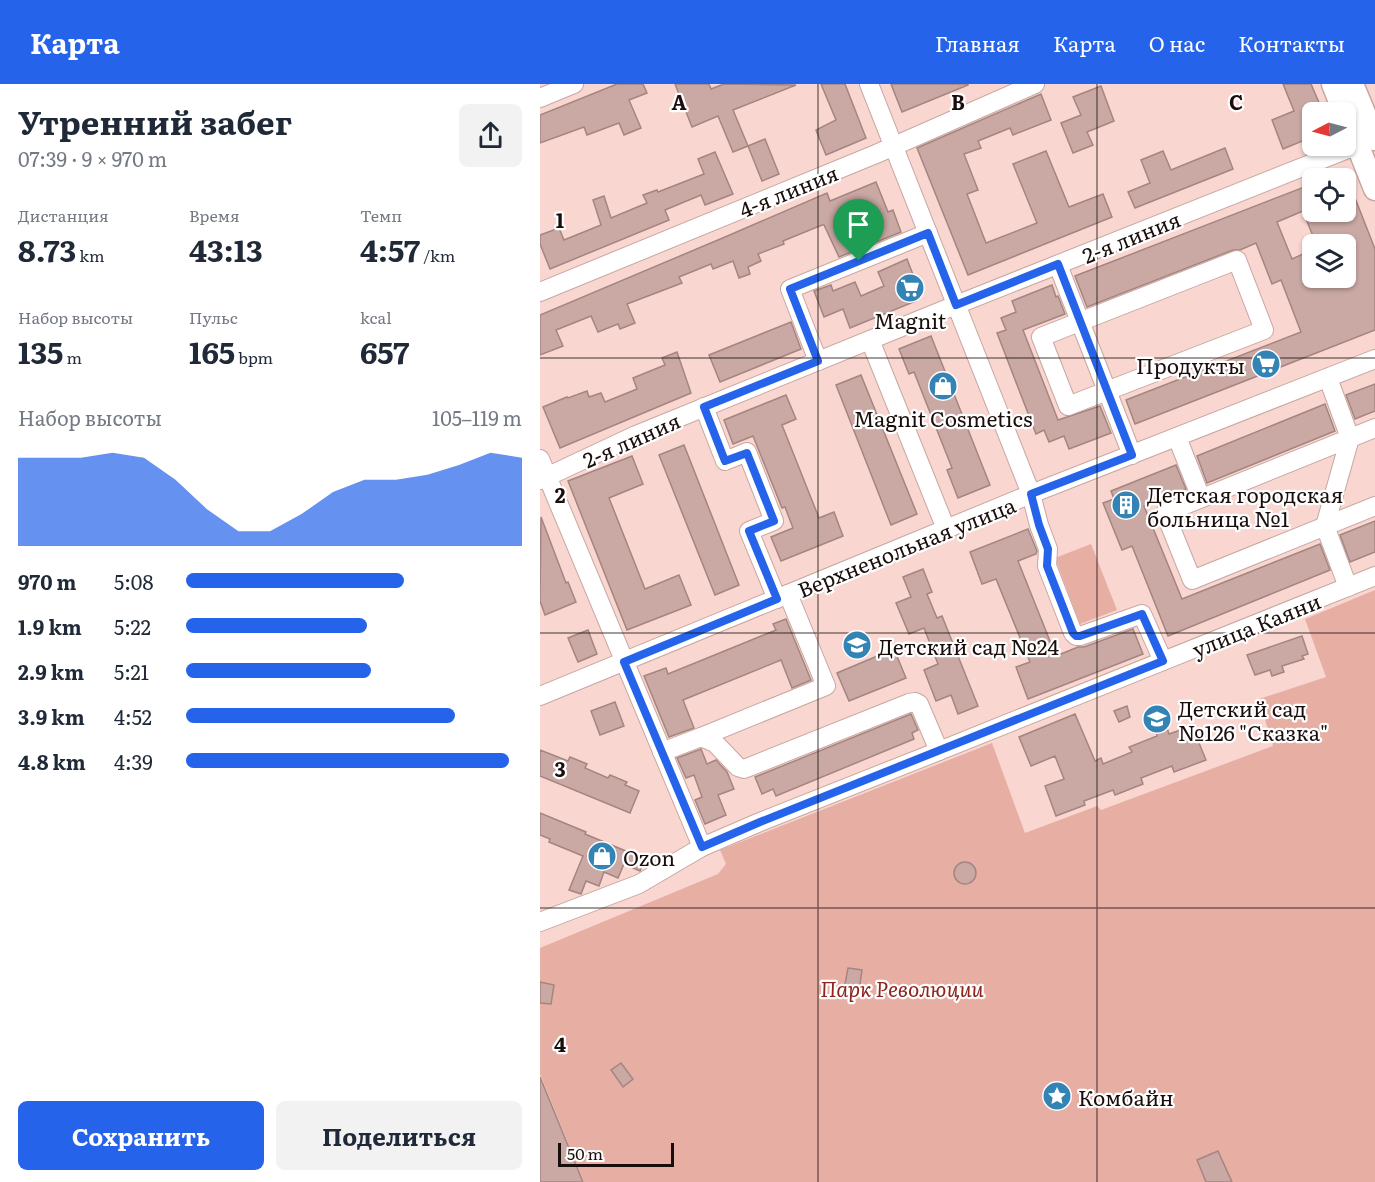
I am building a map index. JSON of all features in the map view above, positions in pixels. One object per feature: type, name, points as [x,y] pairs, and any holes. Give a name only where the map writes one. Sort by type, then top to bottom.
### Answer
[{"type":"main road","points":[[1333,84],[1340,102]]},
{"type":"main road","points":[[1352,84],[1370,140],[1375,189]]},
{"type":"main road","points":[[1356,125],[1370,140]]},
{"type":"street","points":[[540,98],[574,84]]},
{"type":"street","points":[[869,84],[1031,494],[1048,549],[1047,566],[1073,633],[1080,636],[1142,614],[1163,661]]},
{"type":"street","name":"4-я линия","points":[[540,292],[893,146],[1035,84]]},
{"type":"street","name":"2-я линия","points":[[544,478],[636,435],[704,407],[1370,140]]},
{"type":"street","points":[[818,361],[790,289],[928,233]]},
{"type":"street","points":[[1237,260],[1264,330],[1068,406],[1041,337],[1080,321],[1237,260]]},
{"type":"street","points":[[1058,264],[1132,455]]},
{"type":"street","points":[[870,340],[946,530]]},
{"type":"street","name":"Верхненольная улица","points":[[540,696],[1031,494],[1375,359]]},
{"type":"street","points":[[1328,378],[1350,438],[1325,526],[1348,587]]},
{"type":"street","points":[[662,752],[826,686],[749,531],[774,521],[747,453],[725,461],[704,407]]},
{"type":"street","points":[[1375,428],[1165,513],[1192,580],[1375,506]]},
{"type":"street","points":[[1177,437],[1202,498]]},
{"type":"street","points":[[540,459],[544,478],[702,847]]},
{"type":"street","name":"улица Каяни","points":[[540,922],[639,884],[702,847],[760,822],[1375,576]]},
{"type":"street","points":[[701,737],[715,743],[738,767],[744,769],[915,702],[919,704],[939,751]]},
{"type":"green space","points":[[1091,544],[1117,610],[1080,624],[1055,558]]},
{"type":"green space","name":"Парк Революции","points":[[1375,590],[1375,1182],[584,1182],[540,1074],[540,948],[718,874],[726,864],[720,850],[992,743],[1025,833],[1097,806],[1101,810],[1273,746],[1259,699],[1326,677],[1305,619]]},
{"type":"building","points":[[617,84],[643,84],[647,93],[629,100],[641,128],[624,135],[619,123],[587,135],[584,127],[540,143],[540,115]]},
{"type":"building","points":[[675,84],[709,84],[711,89],[724,84],[796,85],[733,110],[748,146],[733,152],[718,116],[692,127]]},
{"type":"building","points":[[821,84],[845,84],[866,138],[826,155],[816,130],[836,120]]},
{"type":"building","points":[[891,84],[968,84],[968,85],[902,112]]},
{"type":"building","points":[[1283,84],[1311,84],[1319,102],[1302,102],[1302,141],[1283,149],[1272,120],[1294,111]]},
{"type":"building","points":[[1101,86],[1114,121],[1087,132],[1093,145],[1073,153],[1061,123],[1081,115],[1073,97]]},
{"type":"building","points":[[1041,94],[1051,120],[1013,135],[1010,128],[978,141],[981,148],[964,154],[978,190],[967,194],[986,243],[1037,223],[1013,164],[1046,151],[1069,207],[1103,194],[1112,217],[968,275],[917,148]]},
{"type":"building","points":[[765,139],[779,174],[762,181],[748,146]]},
{"type":"building","points":[[1225,148],[1233,169],[1135,208],[1128,192],[1150,183],[1141,160],[1163,151],[1171,170]]},
{"type":"building","points":[[715,152],[733,194],[705,205],[701,195],[665,210],[669,220],[550,269],[540,244],[540,235],[559,228],[564,240],[601,225],[593,200],[604,196],[611,218],[647,203],[643,195],[657,190],[658,192],[704,174],[698,159]]},
{"type":"building","points":[[876,182],[888,212],[893,210],[901,232],[839,257],[822,225],[758,254],[761,261],[748,267],[750,274],[739,278],[733,261],[713,269],[711,264],[679,277],[682,283],[627,304],[635,323],[620,329],[618,324],[598,332],[591,316],[556,330],[563,346],[540,355],[540,315],[827,193],[830,201]]},
{"type":"building","points":[[1302,188],[1302,211],[1277,222],[1292,259],[1302,254],[1302,288],[1356,288],[1356,234],[1312,234],[1307,222],[1356,222],[1356,201],[1375,249],[1375,330],[1135,424],[1126,400],[1301,332],[1281,280],[1272,284],[1256,243],[1087,307],[1075,276]]},
{"type":"building","points":[[907,259],[919,290],[916,301],[850,328],[843,309],[824,317],[814,291],[831,285],[833,291],[855,282],[861,296],[884,286],[878,272]]},
{"type":"building","points":[[1052,285],[1065,314],[1023,330],[1058,420],[1100,406],[1111,433],[1069,449],[1064,436],[1049,442],[1044,430],[1036,434],[997,333],[1006,330],[1001,318],[1016,312],[1012,301]]},
{"type":"building","points":[[791,322],[801,349],[720,382],[709,355]]},
{"type":"building","points":[[931,336],[990,485],[958,498],[947,470],[952,468],[914,372],[909,374],[899,349]]},
{"type":"building","points":[[677,352],[691,393],[560,448],[543,407],[587,391],[589,397],[601,393],[605,402],[637,389],[633,378],[665,365],[662,358]]},
{"type":"building","points":[[861,375],[917,514],[891,525],[836,385]]},
{"type":"building","points":[[1375,384],[1375,411],[1355,419],[1346,395]]},
{"type":"building","points":[[786,395],[796,419],[782,425],[819,518],[834,512],[843,536],[781,561],[771,537],[793,528],[785,507],[782,508],[753,436],[733,444],[724,420]]},
{"type":"building","points":[[1325,404],[1335,431],[1207,483],[1197,456]]},
{"type":"building","points":[[684,445],[739,585],[715,595],[659,455]]},
{"type":"building","points":[[632,456],[643,484],[609,498],[645,589],[679,575],[691,605],[627,630],[568,481]]},
{"type":"building","points":[[1176,465],[1186,489],[1144,506],[1182,599],[1320,544],[1330,570],[1168,636],[1132,546],[1122,550],[1103,503],[1114,499],[1111,491]]},
{"type":"building","points":[[541,517],[566,583],[568,582],[576,602],[545,615],[540,601]]},
{"type":"building","points":[[1375,521],[1375,552],[1350,562],[1340,535]]},
{"type":"building","points":[[1028,529],[1037,551],[1036,554],[1018,561],[1056,656],[1133,629],[1143,654],[1028,699],[1016,667],[1030,662],[996,579],[982,584],[970,552]]},
{"type":"building","points":[[923,569],[932,592],[927,594],[937,618],[942,616],[978,706],[958,714],[951,695],[936,701],[924,670],[938,664],[924,628],[909,634],[896,603],[911,597],[903,577]]},
{"type":"building","points":[[786,619],[811,680],[792,688],[781,660],[683,700],[694,728],[669,737],[644,676],[666,668],[668,674],[776,630],[773,624]]},
{"type":"building","points":[[588,630],[597,654],[578,662],[568,638]]},
{"type":"building","points":[[1302,636],[1308,654],[1302,656],[1304,659],[1282,666],[1284,672],[1272,676],[1270,670],[1255,675],[1247,655]]},
{"type":"building","points":[[894,649],[906,678],[849,701],[837,673]]},
{"type":"building","points":[[615,702],[624,726],[600,735],[591,711]]},
{"type":"building","points":[[1127,706],[1130,717],[1119,722],[1114,711]]},
{"type":"building","points":[[911,714],[918,730],[912,733],[914,739],[776,796],[773,789],[762,794],[755,777]]},
{"type":"building","points":[[1075,714],[1095,761],[1101,758],[1103,764],[1132,752],[1129,747],[1157,736],[1156,732],[1167,728],[1169,734],[1192,726],[1206,760],[1174,772],[1172,766],[1141,778],[1143,784],[1115,795],[1113,790],[1084,801],[1085,805],[1056,816],[1045,786],[1064,779],[1055,756],[1031,766],[1019,737]]},
{"type":"building","points":[[701,749],[707,764],[716,760],[727,772],[734,789],[718,795],[726,815],[705,824],[695,800],[702,797],[694,775],[686,778],[677,758]]},
{"type":"building","points":[[540,750],[568,761],[570,757],[587,764],[585,768],[608,778],[610,775],[627,782],[625,785],[639,791],[630,813],[540,776]]},
{"type":"building","points":[[540,813],[645,859],[640,871],[624,864],[618,878],[604,872],[599,886],[586,881],[581,894],[569,890],[583,856],[549,842],[550,839],[540,835]]},
{"type":"building","points":[[965,862],[973,865],[976,873],[973,881],[965,884],[957,881],[954,873],[957,865]]},
{"type":"building","points":[[848,968],[862,970],[858,997],[843,995]]},
{"type":"building","points":[[540,982],[554,985],[551,1004],[540,1003]]},
{"type":"building","points":[[621,1063],[633,1079],[623,1087],[611,1070]]},
{"type":"building","points":[[540,1077],[583,1182],[540,1182]]},
{"type":"building","points":[[1218,1151],[1232,1182],[1206,1182],[1197,1160]]},
{"type":"place","name":"Magnit","points":[[910,288]]},
{"type":"place","name":"Продукты","points":[[1266,364]]},
{"type":"place","name":"Magnit Cosmetics","points":[[943,386]]},
{"type":"place","name":"Детская городская больница №1","points":[[1126,505]]},
{"type":"place","name":"Детский сад №24","points":[[857,645]]},
{"type":"place","name":"Детский сад №126 \"Сказка\"","points":[[1157,719]]},
{"type":"place","name":"Ozon","points":[[602,856]]},
{"type":"place","name":"Комбайн","points":[[1057,1096]]},
{"type":"route","points":[[928,233],[956,305],[1058,264],[1132,455],[1031,494],[1049,551],[1047,566],[1076,636],[1142,614],[1163,661],[702,847],[624,662],[777,599],[749,531],[774,521],[747,453],[725,461],[704,407],[818,361],[790,289],[859,261],[928,233]]}]
